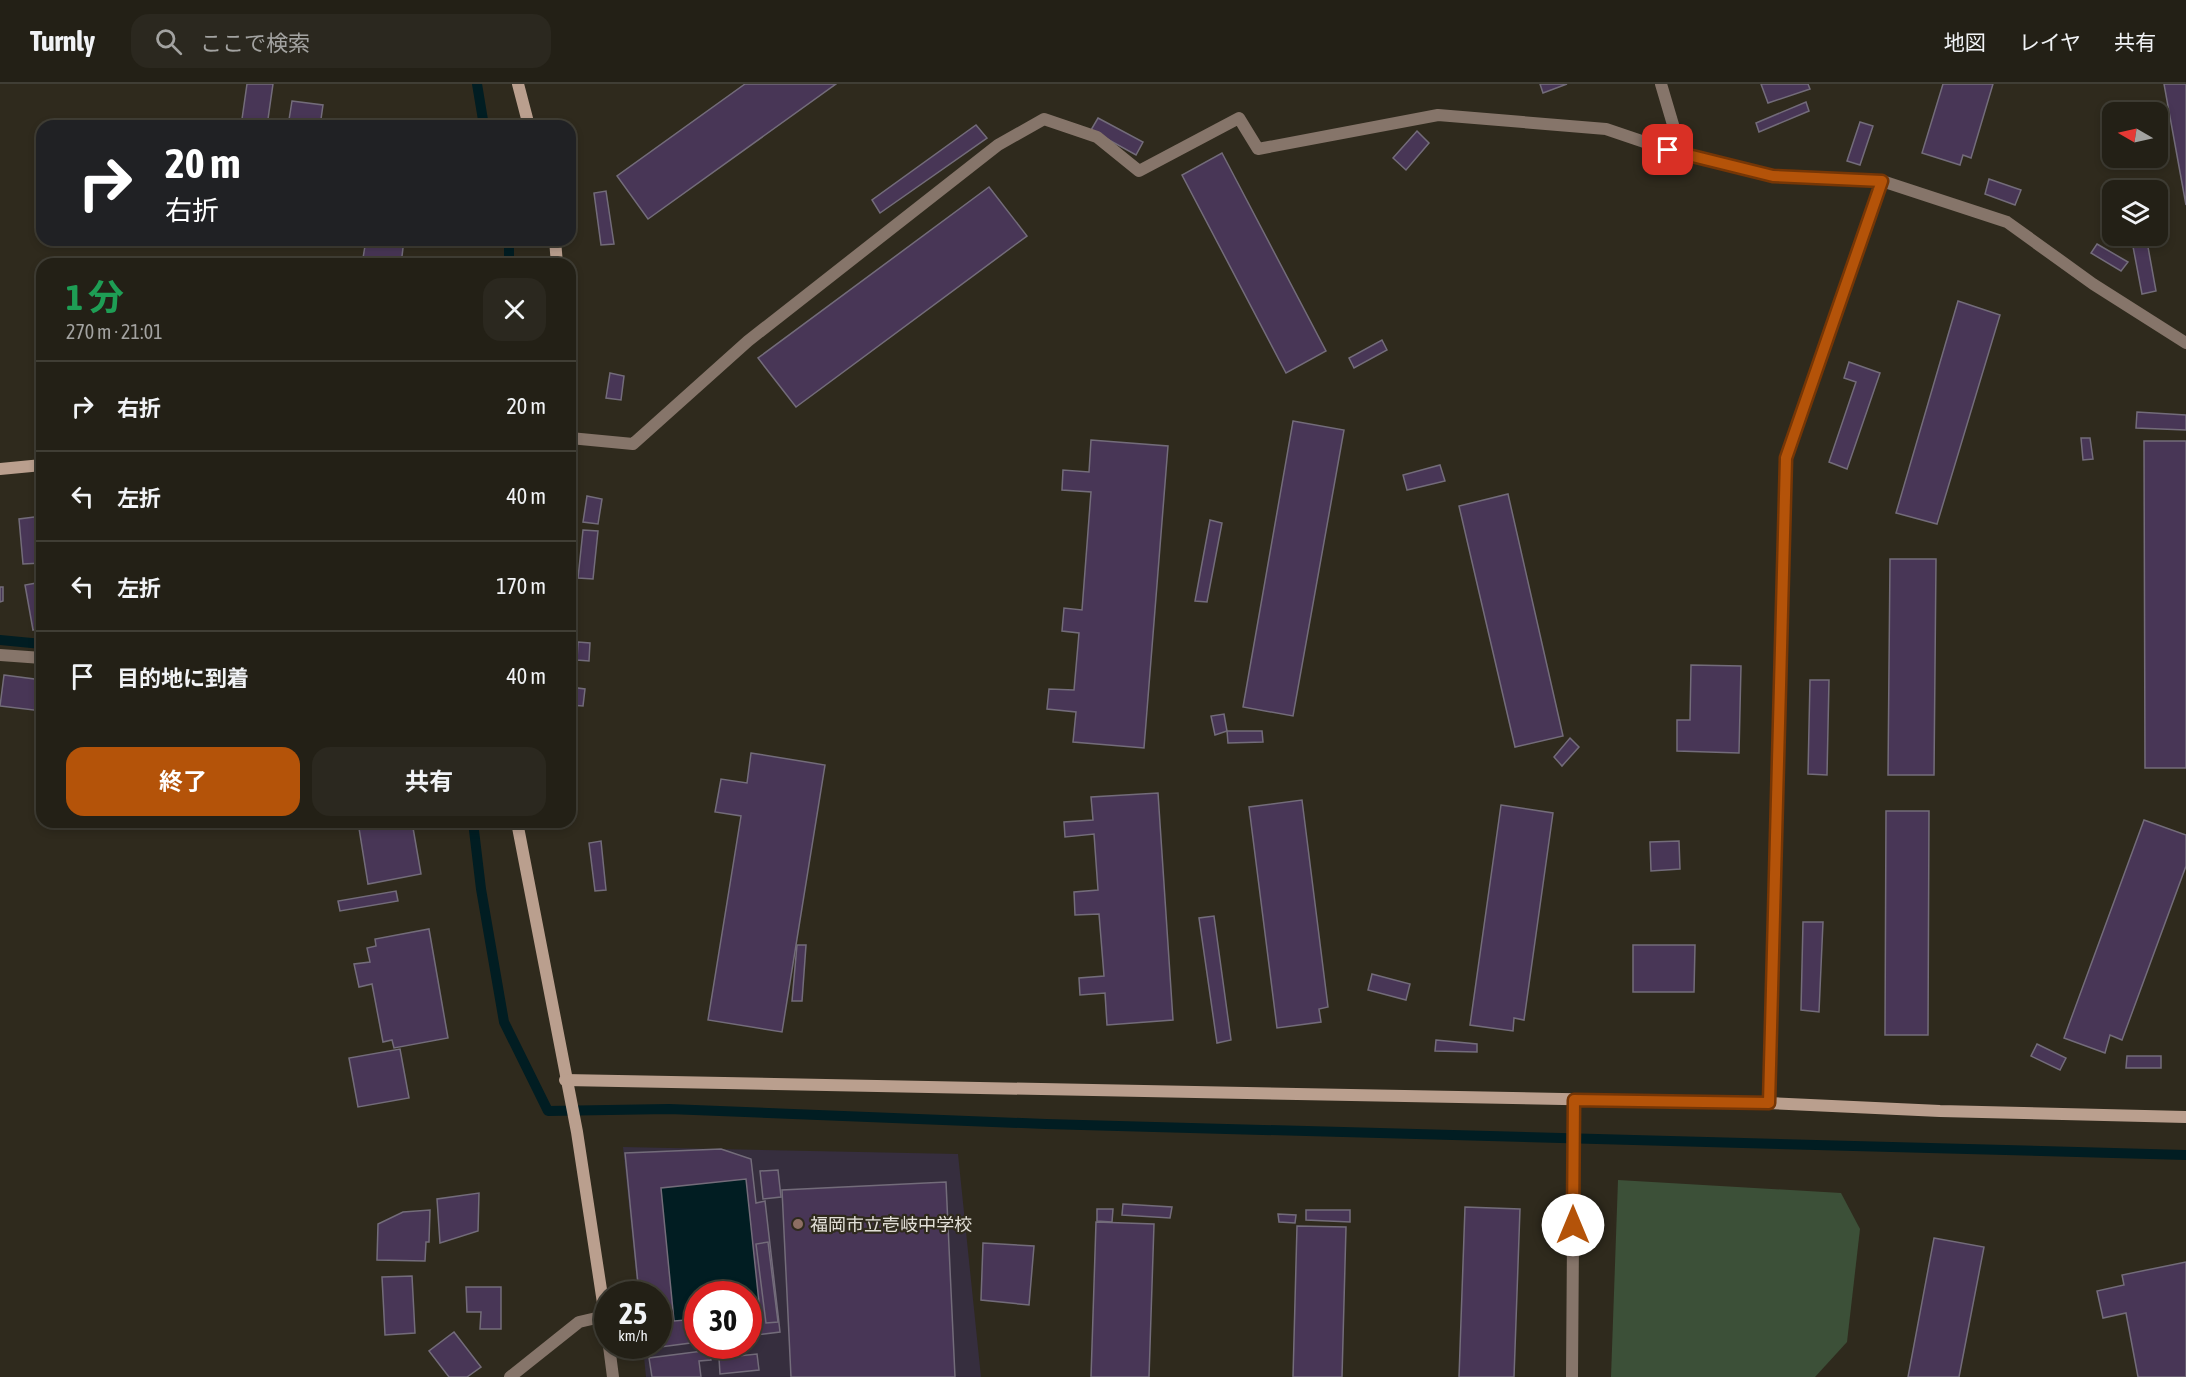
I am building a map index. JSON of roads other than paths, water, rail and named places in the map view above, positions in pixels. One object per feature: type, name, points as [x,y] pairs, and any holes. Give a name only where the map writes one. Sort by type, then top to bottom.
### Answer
[{"type":"street","points":[[518,84],[527,120]]},
{"type":"street","points":[[1661,84],[1674,128],[1668,150]]},
{"type":"street","points":[[576,439],[633,444],[748,341],[999,144],[1044,119],[1096,137],[1139,171],[1239,118],[1258,149],[1437,115],[1606,129],[1668,150],[1773,176],[1882,181],[2007,222],[2093,284],[2186,343]]},
{"type":"street","points":[[1769,1103],[1786,458],[1882,181]]},
{"type":"street","points":[[0,469],[36,466]]},
{"type":"street","points":[[0,655],[36,658]]},
{"type":"street","points":[[518,828],[577,1132],[600,1281]]},
{"type":"street","points":[[566,1080],[1769,1103],[1940,1111],[2186,1117]]},
{"type":"street","points":[[1572,1377],[1574,1100]]},
{"type":"street","points":[[510,1377],[579,1322],[594,1319]]},
{"type":"street","points":[[611,1359],[613,1377]]},
{"type":"water","points":[[746,1179],[757,1281],[684,1281],[684,1320],[674,1321],[672,1281],[670,1281],[661,1188]]},
{"type":"waterway","points":[[477,84],[483,120]]},
{"type":"waterway","points":[[509,246],[509,258]]},
{"type":"waterway","points":[[0,640],[36,643]]},
{"type":"waterway","points":[[474,828],[481,889],[504,1022],[548,1111],[669,1109],[1046,1124],[2186,1155]]},
{"type":"place","name":"福岡市立壱岐中学校","points":[[798,1224]]}]
